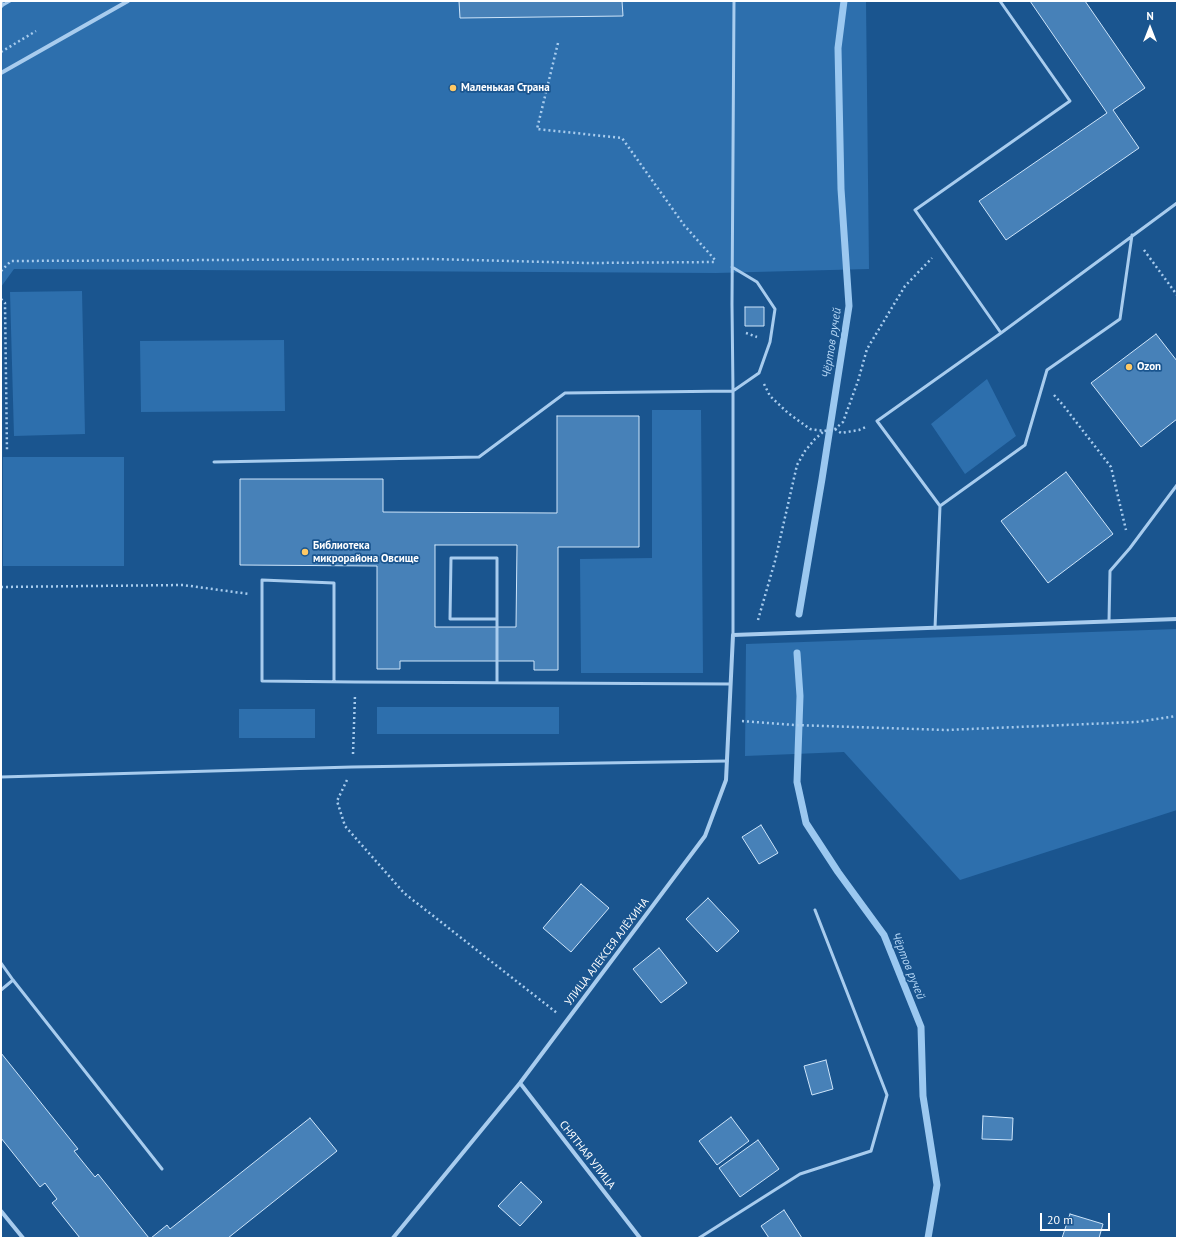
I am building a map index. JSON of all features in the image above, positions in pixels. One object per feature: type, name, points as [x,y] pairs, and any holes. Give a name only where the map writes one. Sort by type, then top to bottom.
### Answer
[{"type":"street","points":[[1,74],[128,1]]},
{"type":"street","points":[[733,635],[1109,621],[1177,620]]},
{"type":"street","name":"УЛИЦА АЛЕКСЕЯ АЛЁХИНА","points":[[393,1238],[520,1083],[705,836],[726,780],[733,635]]},
{"type":"street","name":"СНЯТНАЯ УЛИЦА","points":[[520,1083],[640,1238]]},
{"type":"street","points":[[1,1211],[23,1238]]},
{"type":"lane","points":[[1,1],[2,6],[10,1]]},
{"type":"lane","points":[[733,635],[734,391],[732,267],[734,1]]},
{"type":"lane","points":[[1000,1],[1070,101],[915,210],[1001,333]]},
{"type":"lane","points":[[935,628],[940,506],[877,421],[1001,333],[1177,203]]},
{"type":"lane","points":[[940,506],[1025,445],[1047,370],[1120,319],[1132,235]]},
{"type":"lane","points":[[214,462],[479,457],[565,393],[734,391],[759,373],[770,342],[775,309],[757,282],[732,267]]},
{"type":"lane","points":[[1109,621],[1110,571],[1130,548],[1177,485]]},
{"type":"lane","points":[[497,619],[450,619],[451,558],[497,558],[497,619],[497,683]]},
{"type":"lane","points":[[334,682],[334,583],[262,580],[262,681],[334,682],[730,684]]},
{"type":"lane","points":[[1,777],[352,767],[727,761]]},
{"type":"lane","points":[[699,1238],[800,1174],[871,1151],[887,1095],[814,910]]},
{"type":"lane","points":[[1,963],[162,1169]]},
{"type":"lane","points":[[1,990],[13,980]]},
{"type":"path","points":[[1,52],[36,31]]},
{"type":"path","points":[[558,43],[537,129],[622,138],[684,225],[719,267]]},
{"type":"path","points":[[1132,235],[1177,295]]},
{"type":"path","points":[[759,373],[770,396],[788,414],[810,429],[824,431],[835,429],[843,422],[858,381],[867,349],[905,286],[942,248]]},
{"type":"path","points":[[1,271],[11,261],[430,259],[588,263],[716,262]]},
{"type":"path","points":[[1,299],[6,304],[7,451]]},
{"type":"path","points":[[743,332],[770,342]]},
{"type":"path","points":[[1042,384],[1063,404],[1111,467],[1130,548]]},
{"type":"path","points":[[835,429],[841,433],[859,430],[877,421]]},
{"type":"path","points":[[754,634],[775,561],[797,465],[814,439],[824,431]]},
{"type":"path","points":[[1,587],[183,585],[262,595]]},
{"type":"path","points":[[355,682],[352,767],[338,801],[344,826],[404,893],[566,1021]]},
{"type":"path","points":[[729,720],[794,726],[946,730],[1136,722],[1177,716]]},
{"type":"shaded area","points":[[1,1],[866,1],[869,269],[716,273],[14,269],[1,287]]},
{"type":"shaded area","points":[[82,291],[85,434],[14,436],[10,292]]},
{"type":"shaded area","points":[[284,340],[285,411],[141,412],[140,341]]},
{"type":"shaded area","points":[[987,379],[1016,436],[965,474],[931,424]]},
{"type":"shaded area","points":[[652,410],[701,410],[703,673],[581,673],[580,559],[652,558]]},
{"type":"shaded area","points":[[3,457],[124,457],[124,566],[3,566]]},
{"type":"shaded area","points":[[1177,629],[1177,810],[960,880],[844,752],[745,756],[746,644]]},
{"type":"shaded area","points":[[377,707],[559,707],[559,734],[377,734]]},
{"type":"shaded area","points":[[239,709],[315,709],[315,738],[239,738]]},
{"type":"building","points":[[459,1],[622,1],[623,16],[460,18]]},
{"type":"building","points":[[1030,1],[1085,1],[1145,88],[1113,110],[1139,148],[1006,240],[979,201],[1107,113]]},
{"type":"building","points":[[745,307],[764,307],[764,326],[745,326]]},
{"type":"building","points":[[1156,334],[1177,361],[1177,419],[1141,447],[1091,383]]},
{"type":"building","points":[[557,416],[639,416],[639,547],[558,547],[558,670],[534,670],[534,661],[400,661],[400,669],[377,669],[377,566],[240,565],[240,479],[383,479],[383,512],[557,513]],"holes":[[[435,545],[517,545],[516,627],[435,627]]]},
{"type":"building","points":[[1066,472],[1113,534],[1048,583],[1001,521]]},
{"type":"building","points":[[761,825],[778,853],[759,864],[742,837]]},
{"type":"building","points":[[581,884],[609,908],[571,952],[543,928]]},
{"type":"building","points":[[708,898],[739,931],[717,952],[686,919]]},
{"type":"building","points":[[659,948],[687,983],[661,1003],[633,969]]},
{"type":"building","points":[[1,1053],[78,1149],[74,1151],[95,1177],[98,1174],[149,1238],[80,1238],[52,1203],[57,1199],[45,1183],[40,1187],[1,1138]]},
{"type":"building","points":[[826,1060],[833,1089],[812,1095],[804,1066]]},
{"type":"building","points":[[983,1116],[1013,1118],[1012,1140],[982,1139]]},
{"type":"building","points":[[731,1117],[749,1141],[717,1165],[699,1141]]},
{"type":"building","points":[[310,1118],[337,1151],[228,1238],[151,1238],[167,1225],[170,1229]]},
{"type":"building","points":[[758,1140],[779,1169],[740,1197],[719,1168]]},
{"type":"building","points":[[521,1182],[542,1202],[520,1226],[498,1206]]},
{"type":"building","points":[[784,1210],[802,1238],[769,1238],[761,1226]]},
{"type":"building","points":[[1070,1214],[1103,1224],[1099,1238],[1062,1238]]},
{"type":"waterway","name":"Чёртов ручей","points":[[799,614],[849,306],[841,189],[838,48],[844,1]]},
{"type":"waterway","name":"Чёртов ручей","points":[[797,653],[800,696],[797,782],[806,823],[838,872],[884,935],[921,1027],[923,1096],[937,1185],[928,1238]]},
{"type":"place","name":"Маленькая Страна","points":[[453,88]]},
{"type":"place","name":"Ozon","points":[[1129,367]]},
{"type":"place","name":"Библиотека микрорайона Овсище","points":[[305,552]]}]
